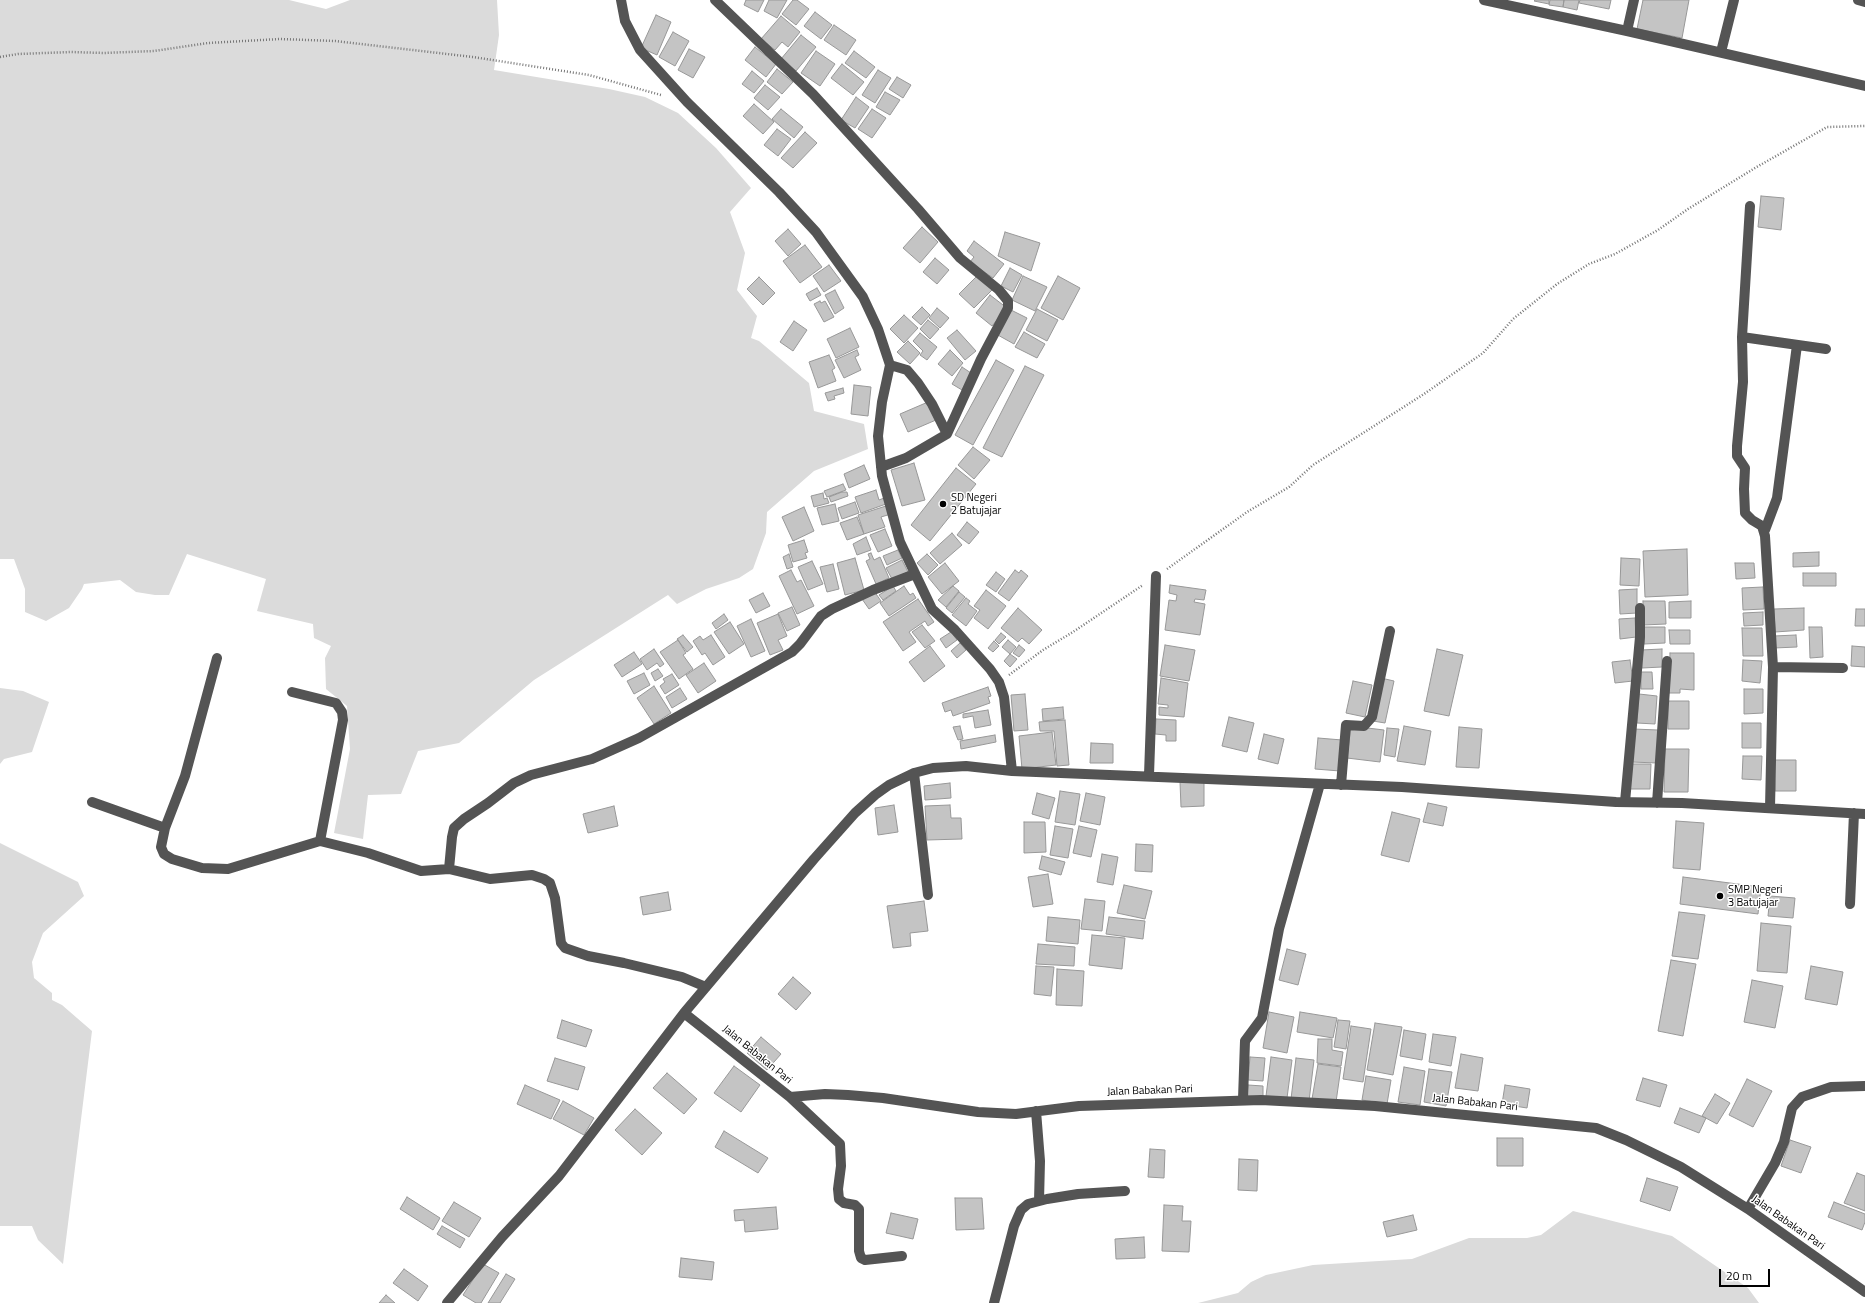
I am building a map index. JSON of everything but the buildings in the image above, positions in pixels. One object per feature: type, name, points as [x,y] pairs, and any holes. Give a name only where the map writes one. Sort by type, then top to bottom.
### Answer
[{"type":"street","points":[[621,0],[625,21],[640,50],[687,102],[779,192],[816,232],[863,297],[878,329],[890,365],[879,419],[878,436],[881,467],[900,542],[932,609],[955,630],[990,669],[999,682],[1004,697],[1012,771]]},
{"type":"street","points":[[715,0],[813,94],[918,209],[960,258],[999,290],[1008,301],[1008,308],[981,359],[947,434],[906,458],[881,467]]},
{"type":"street","points":[[1484,0],[1721,52],[1865,86]]},
{"type":"street","points":[[1627,31],[1634,0]]},
{"type":"street","points":[[1721,52],[1734,0]]},
{"type":"street","points":[[1858,0],[1865,2]]},
{"type":"street","points":[[1750,206],[1742,337],[1743,382],[1737,456],[1745,468],[1744,508],[1748,517],[1762,526],[1765,530]]},
{"type":"street","points":[[1742,337],[1826,349]]},
{"type":"street","points":[[1770,808],[1773,667],[1765,530],[1777,498],[1797,345]]},
{"type":"street","points":[[890,365],[907,370],[918,383],[932,404],[947,434]]},
{"type":"street","points":[[449,869],[454,828],[514,782],[531,775],[592,759],[640,738],[792,652],[800,644],[821,616],[832,609],[873,590],[915,574]]},
{"type":"street","points":[[1149,775],[1156,576]]},
{"type":"street","points":[[1625,802],[1640,637],[1640,608]]},
{"type":"street","points":[[1341,785],[1346,725],[1364,726],[1372,717],[1390,630]]},
{"type":"street","points":[[217,658],[185,776],[165,828],[161,847],[164,854],[181,862],[202,868],[219,870],[239,867],[286,850],[320,841],[368,853],[421,871],[449,869],[490,879],[532,875],[544,879],[550,883],[555,898],[561,943],[565,948],[588,956],[682,977],[706,987]]},
{"type":"street","points":[[1657,803],[1667,661]]},
{"type":"street","points":[[1773,667],[1843,668]]},
{"type":"street","points":[[292,692],[336,703],[342,712],[343,720],[320,841]]},
{"type":"street","points":[[447,1303],[502,1237],[559,1176],[684,1013],[855,813],[889,785],[914,773],[933,768],[966,766],[1012,771],[1149,775],[1402,787],[1625,802],[1770,808],[1865,814]]},
{"type":"street","points":[[914,773],[928,895]]},
{"type":"street","points":[[1242,1100],[1245,1042],[1262,1018],[1279,929],[1320,784]]},
{"type":"street","points":[[92,802],[165,828]]},
{"type":"street","points":[[1850,904],[1854,813]]},
{"type":"street","name":"Jalan Babakan Pari","points":[[684,1013],[790,1097],[825,1094],[848,1095],[883,1098],[978,1112],[1016,1114],[1079,1106],[1242,1100],[1375,1106],[1596,1128],[1626,1140],[1681,1167],[1748,1209],[1865,1292]]},
{"type":"street","points":[[1748,1209],[1775,1163],[1784,1142],[1792,1108],[1802,1097],[1831,1087],[1865,1086]]},
{"type":"street","points":[[790,1097],[840,1144],[842,1155],[838,1194],[842,1202],[855,1205],[859,1209],[859,1251],[861,1258],[865,1260],[902,1256]]},
{"type":"street","points":[[1036,1111],[1039,1141],[1039,1201]]},
{"type":"street","points":[[994,1303],[1017,1219],[1021,1210],[1028,1204],[1078,1194],[1125,1191]]},
{"type":"path","points":[[0,57],[18,54],[63,52],[104,54],[154,51],[208,43],[280,39],[335,41],[473,57],[589,75],[687,102]]},
{"type":"path","points":[[999,682],[1043,650],[1073,632],[1156,576],[1247,512],[1289,487],[1313,465],[1418,398],[1483,353],[1513,319],[1557,284],[1589,264],[1615,254],[1658,230],[1688,209],[1755,168],[1827,128],[1865,126]]},
{"type":"shaded area","points":[[0,0],[289,0],[326,9],[350,0],[497,0],[499,35],[494,70],[609,89],[645,97],[678,113],[716,148],[751,188],[730,212],[745,253],[737,290],[757,316],[751,338],[759,341],[809,383],[814,411],[864,424],[868,449],[814,471],[767,512],[766,533],[753,569],[739,578],[706,589],[677,604],[668,595],[534,680],[459,743],[418,751],[401,794],[368,795],[363,839],[334,833],[350,749],[347,706],[326,689],[325,658],[331,646],[314,638],[313,624],[257,611],[266,579],[187,554],[169,595],[155,595],[136,592],[120,580],[84,584],[69,608],[46,621],[25,612],[25,589],[14,559],[0,559]]},
{"type":"shaded area","points":[[0,688],[23,691],[49,702],[32,752],[4,759],[0,764]]},
{"type":"shaded area","points":[[0,843],[78,882],[84,896],[43,933],[32,962],[34,978],[52,993],[52,1000],[62,1005],[92,1031],[63,1264],[38,1240],[32,1226],[0,1226]]},
{"type":"shaded area","points":[[1573,1211],[1672,1236],[1748,1288],[1759,1303],[1198,1303],[1238,1293],[1251,1282],[1266,1275],[1313,1265],[1412,1259],[1469,1238],[1527,1238],[1541,1235]]},
{"type":"place","name":"SD Negeri 2 Batujajar","points":[[943,504]]},
{"type":"place","name":"SMP Negeri 3 Batujajar","points":[[1720,896]]}]
